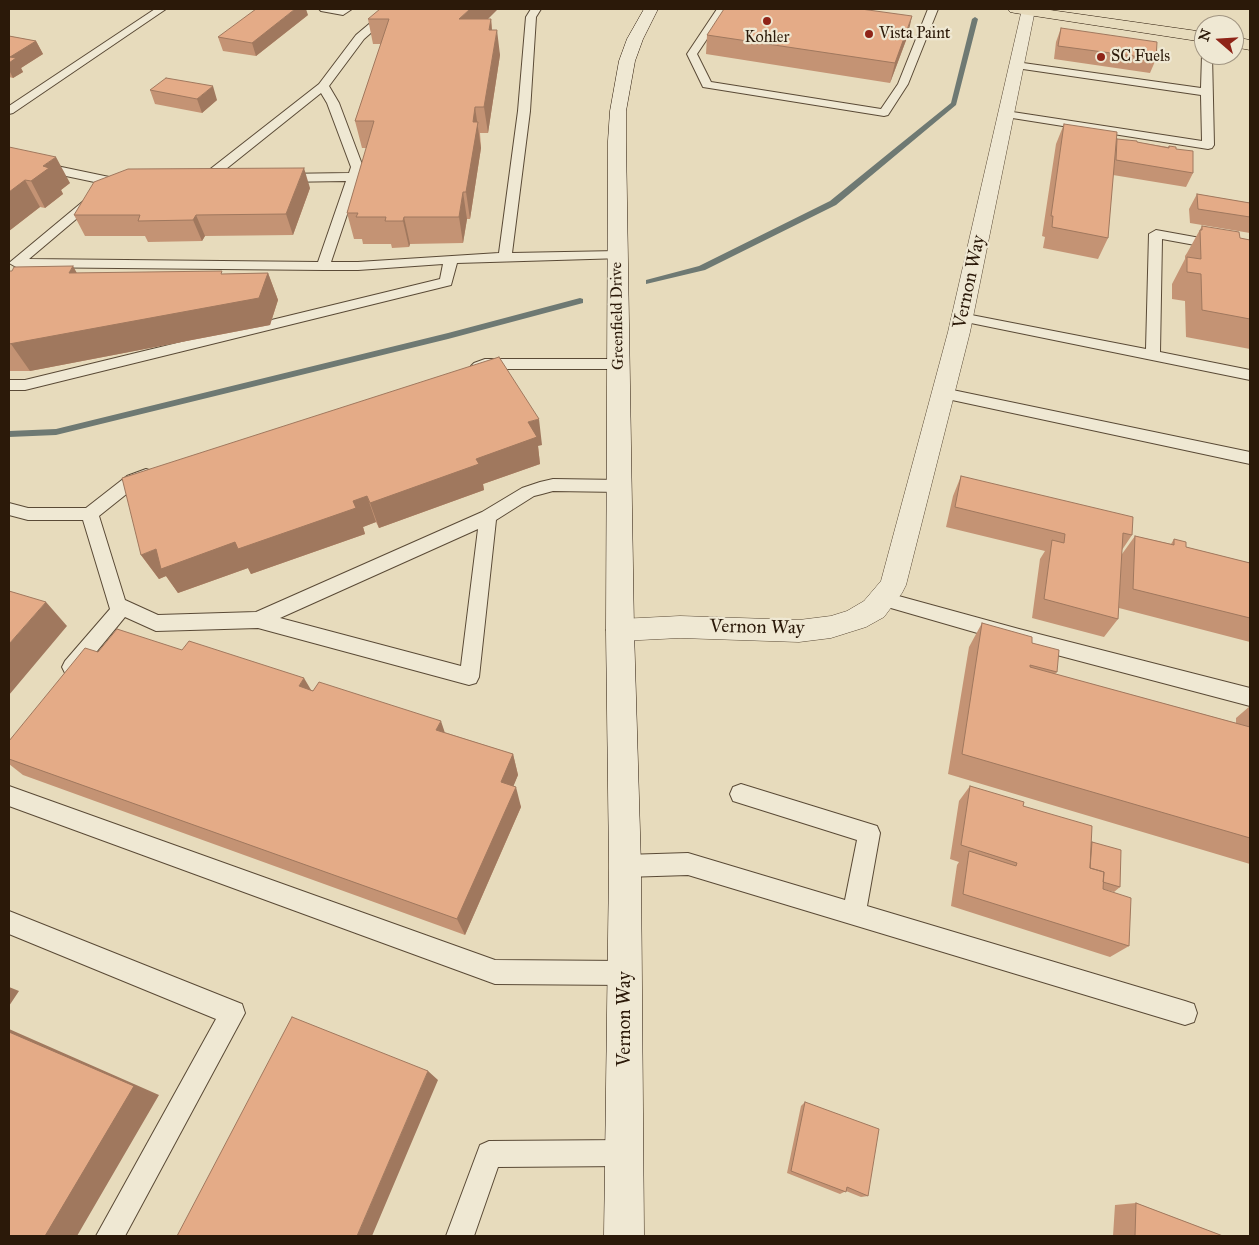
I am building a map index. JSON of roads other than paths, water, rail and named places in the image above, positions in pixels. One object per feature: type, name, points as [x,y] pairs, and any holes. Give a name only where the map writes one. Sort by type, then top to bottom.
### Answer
[{"type":"main road","name":"Greenfield Drive","points":[[620,630],[621,486],[617,141],[622,84],[635,39],[651,9]]},
{"type":"main road","points":[[1022,10],[1194,36]]},
{"type":"main road","name":"Vernon Way","points":[[624,1236],[626,1153],[625,866],[620,630],[680,627],[799,631],[831,627],[856,619],[874,609],[884,599],[893,585],[961,317],[1016,65],[1022,10]]},
{"type":"lane","points":[[9,111],[161,9]]},
{"type":"lane","points":[[324,9],[343,12],[347,9]]},
{"type":"lane","points":[[208,178],[323,86],[360,37],[393,9]]},
{"type":"lane","points":[[505,257],[524,111],[530,17],[536,9]]},
{"type":"lane","points":[[722,9],[692,54],[707,85],[884,113],[903,84],[922,23],[932,9]]},
{"type":"lane","points":[[1016,65],[1206,92]]},
{"type":"lane","points":[[1006,114],[1208,145],[1207,65]]},
{"type":"lane","points":[[323,86],[333,103],[358,167],[323,266]]},
{"type":"lane","points":[[9,160],[118,182],[12,266]]},
{"type":"lane","points":[[266,178],[354,177]]},
{"type":"lane","points":[[189,179],[227,178]]},
{"type":"lane","points":[[1153,355],[1156,234],[1250,251]]},
{"type":"lane","points":[[12,266],[358,266],[505,257],[618,254]]},
{"type":"lane","points":[[9,385],[35,382],[446,282],[450,260]]},
{"type":"lane","points":[[961,317],[1250,374]]},
{"type":"lane","points":[[466,370],[485,364],[619,364]]},
{"type":"lane","points":[[943,393],[1250,458]]},
{"type":"lane","points":[[9,509],[28,514],[90,514],[132,480],[160,470]]},
{"type":"lane","points":[[258,620],[488,517],[528,492],[553,485],[621,486]]},
{"type":"lane","points":[[90,514],[116,605],[156,623],[258,620],[469,677],[488,517]]},
{"type":"lane","points":[[884,599],[1250,697]]},
{"type":"lane","points":[[59,683],[122,608]]},
{"type":"lane","points":[[741,794],[869,833],[854,913]]},
{"type":"lane","points":[[9,796],[495,972],[625,974]]},
{"type":"lane","points":[[625,866],[688,864],[1185,1013]]},
{"type":"lane","points":[[9,922],[233,1013],[110,1236]]},
{"type":"lane","points":[[460,1236],[489,1154],[626,1153]]},
{"type":"waterway","points":[[649,282],[702,268],[833,203],[954,104],[975,19]]},
{"type":"waterway","points":[[9,434],[56,432],[448,336],[580,301]]},
{"type":"place","name":"Kohler","points":[[767,21]]},
{"type":"place","name":"Vista Paint","points":[[869,34]]},
{"type":"place","name":"SC Fuels","points":[[1101,57]]}]
